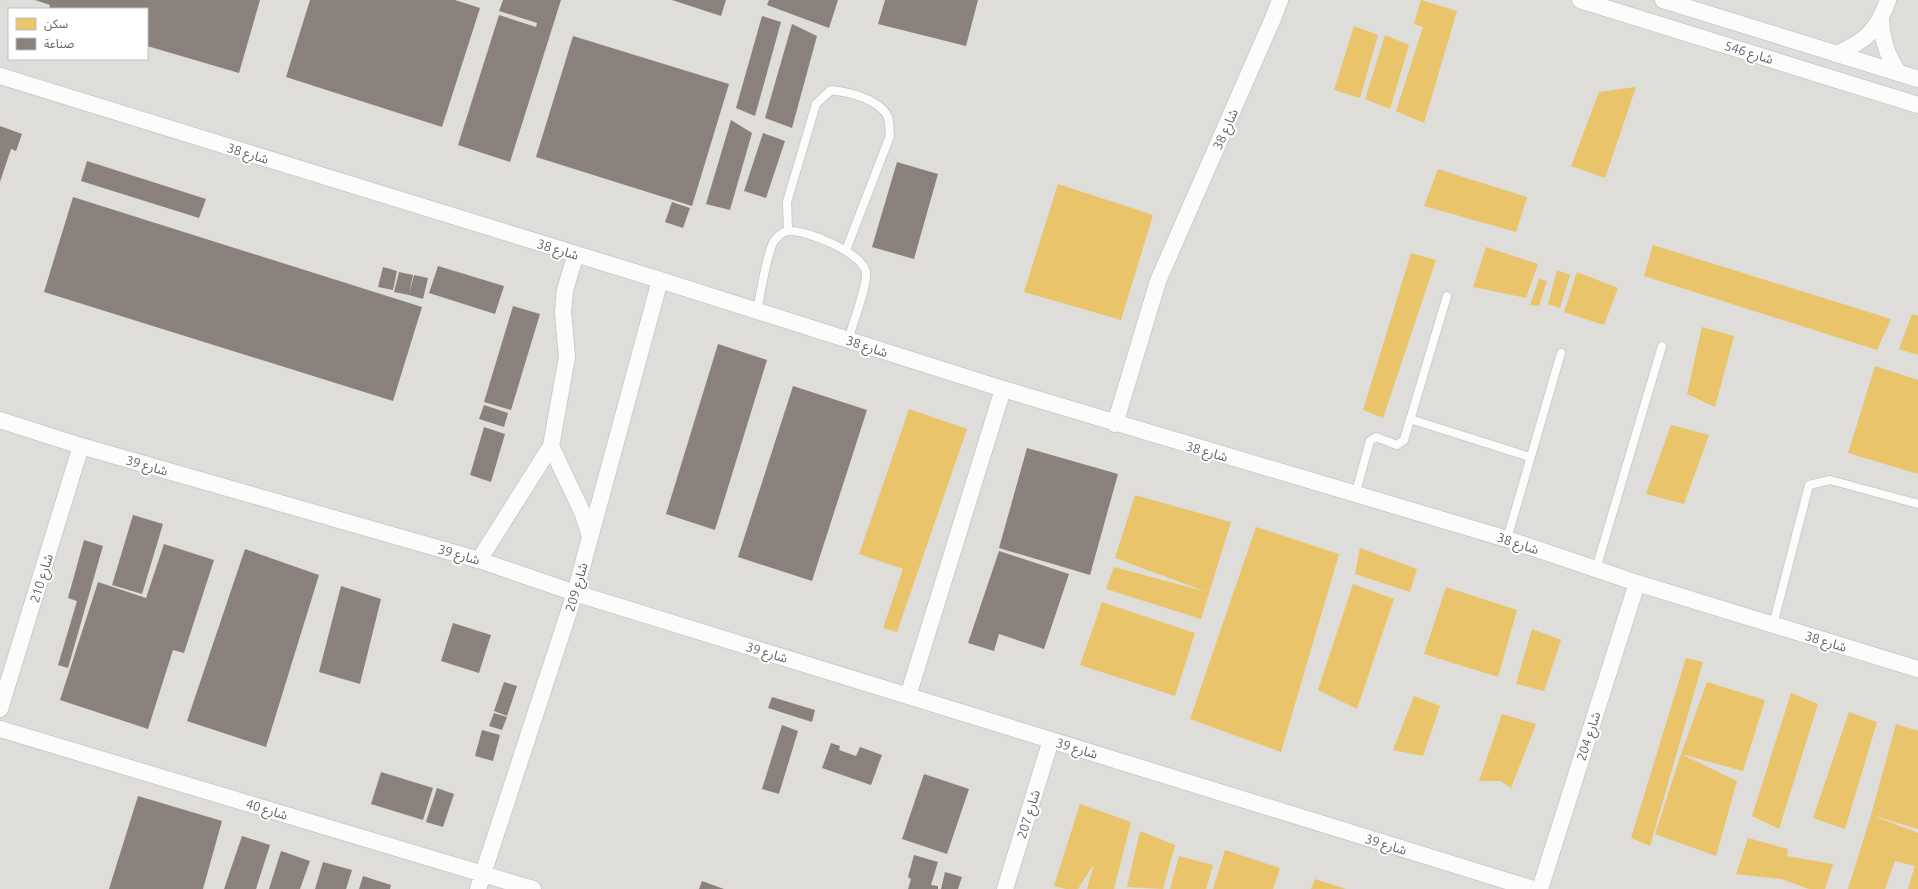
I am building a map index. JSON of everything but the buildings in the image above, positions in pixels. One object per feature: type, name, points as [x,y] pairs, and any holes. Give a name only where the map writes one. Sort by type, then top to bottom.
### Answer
[{"type":"street","name":"شارع 38","points":[[1115,424],[1158,280],[1280,0]]},
{"type":"street","name":"شارع 38","points":[[1274,16],[1286,0]]},
{"type":"street","name":"شارع 546","points":[[1580,0],[1918,105]]},
{"type":"street","name":"شارع 546","points":[[1663,0],[1918,79]]},
{"type":"street","points":[[1836,54],[1862,40],[1881,19],[1888,0]]},
{"type":"street","points":[[1881,19],[1885,48],[1899,73]]},
{"type":"street","name":"شارع 38","points":[[0,76],[660,280],[1115,424],[1507,539],[1637,584],[1918,669]]},
{"type":"street","points":[[478,560],[551,446],[567,357],[563,312],[565,290],[576,254]]},
{"type":"street","name":"شارع 209","points":[[481,882],[575,593],[660,280]]},
{"type":"street","points":[[908,696],[1003,389]]},
{"type":"street","name":"شارع 39","points":[[0,420],[82,446],[478,560],[575,593],[1533,889]]},
{"type":"street","name":"شارع 210","points":[[0,709],[82,446]]},
{"type":"street","points":[[551,446],[583,514],[590,536]]},
{"type":"street","name":"شارع 204","points":[[1540,889],[1637,584]]},
{"type":"street","name":"شارع 40","points":[[0,729],[481,882],[533,889]]},
{"type":"street","name":"شارع 207","points":[[1005,889],[1051,740]]},
{"type":"lane","points":[[788,231],[787,202],[816,104],[831,90],[846,92],[880,106],[888,118],[890,136],[846,250]]},
{"type":"lane","points":[[757,311],[768,258],[774,241],[788,231],[821,239],[846,250],[862,262],[866,273],[848,340]]},
{"type":"lane","points":[[1354,494],[1370,441],[1376,437],[1397,445],[1404,440],[1446,296]]},
{"type":"lane","points":[[1596,569],[1662,346]]},
{"type":"lane","points":[[1507,539],[1561,353]]},
{"type":"lane","points":[[1410,419],[1530,457]]},
{"type":"lane","points":[[1773,625],[1809,485],[1830,480],[1918,504]]},
{"type":"shaded area","points":[[0,0],[1918,0],[1918,889],[0,889]]}]
